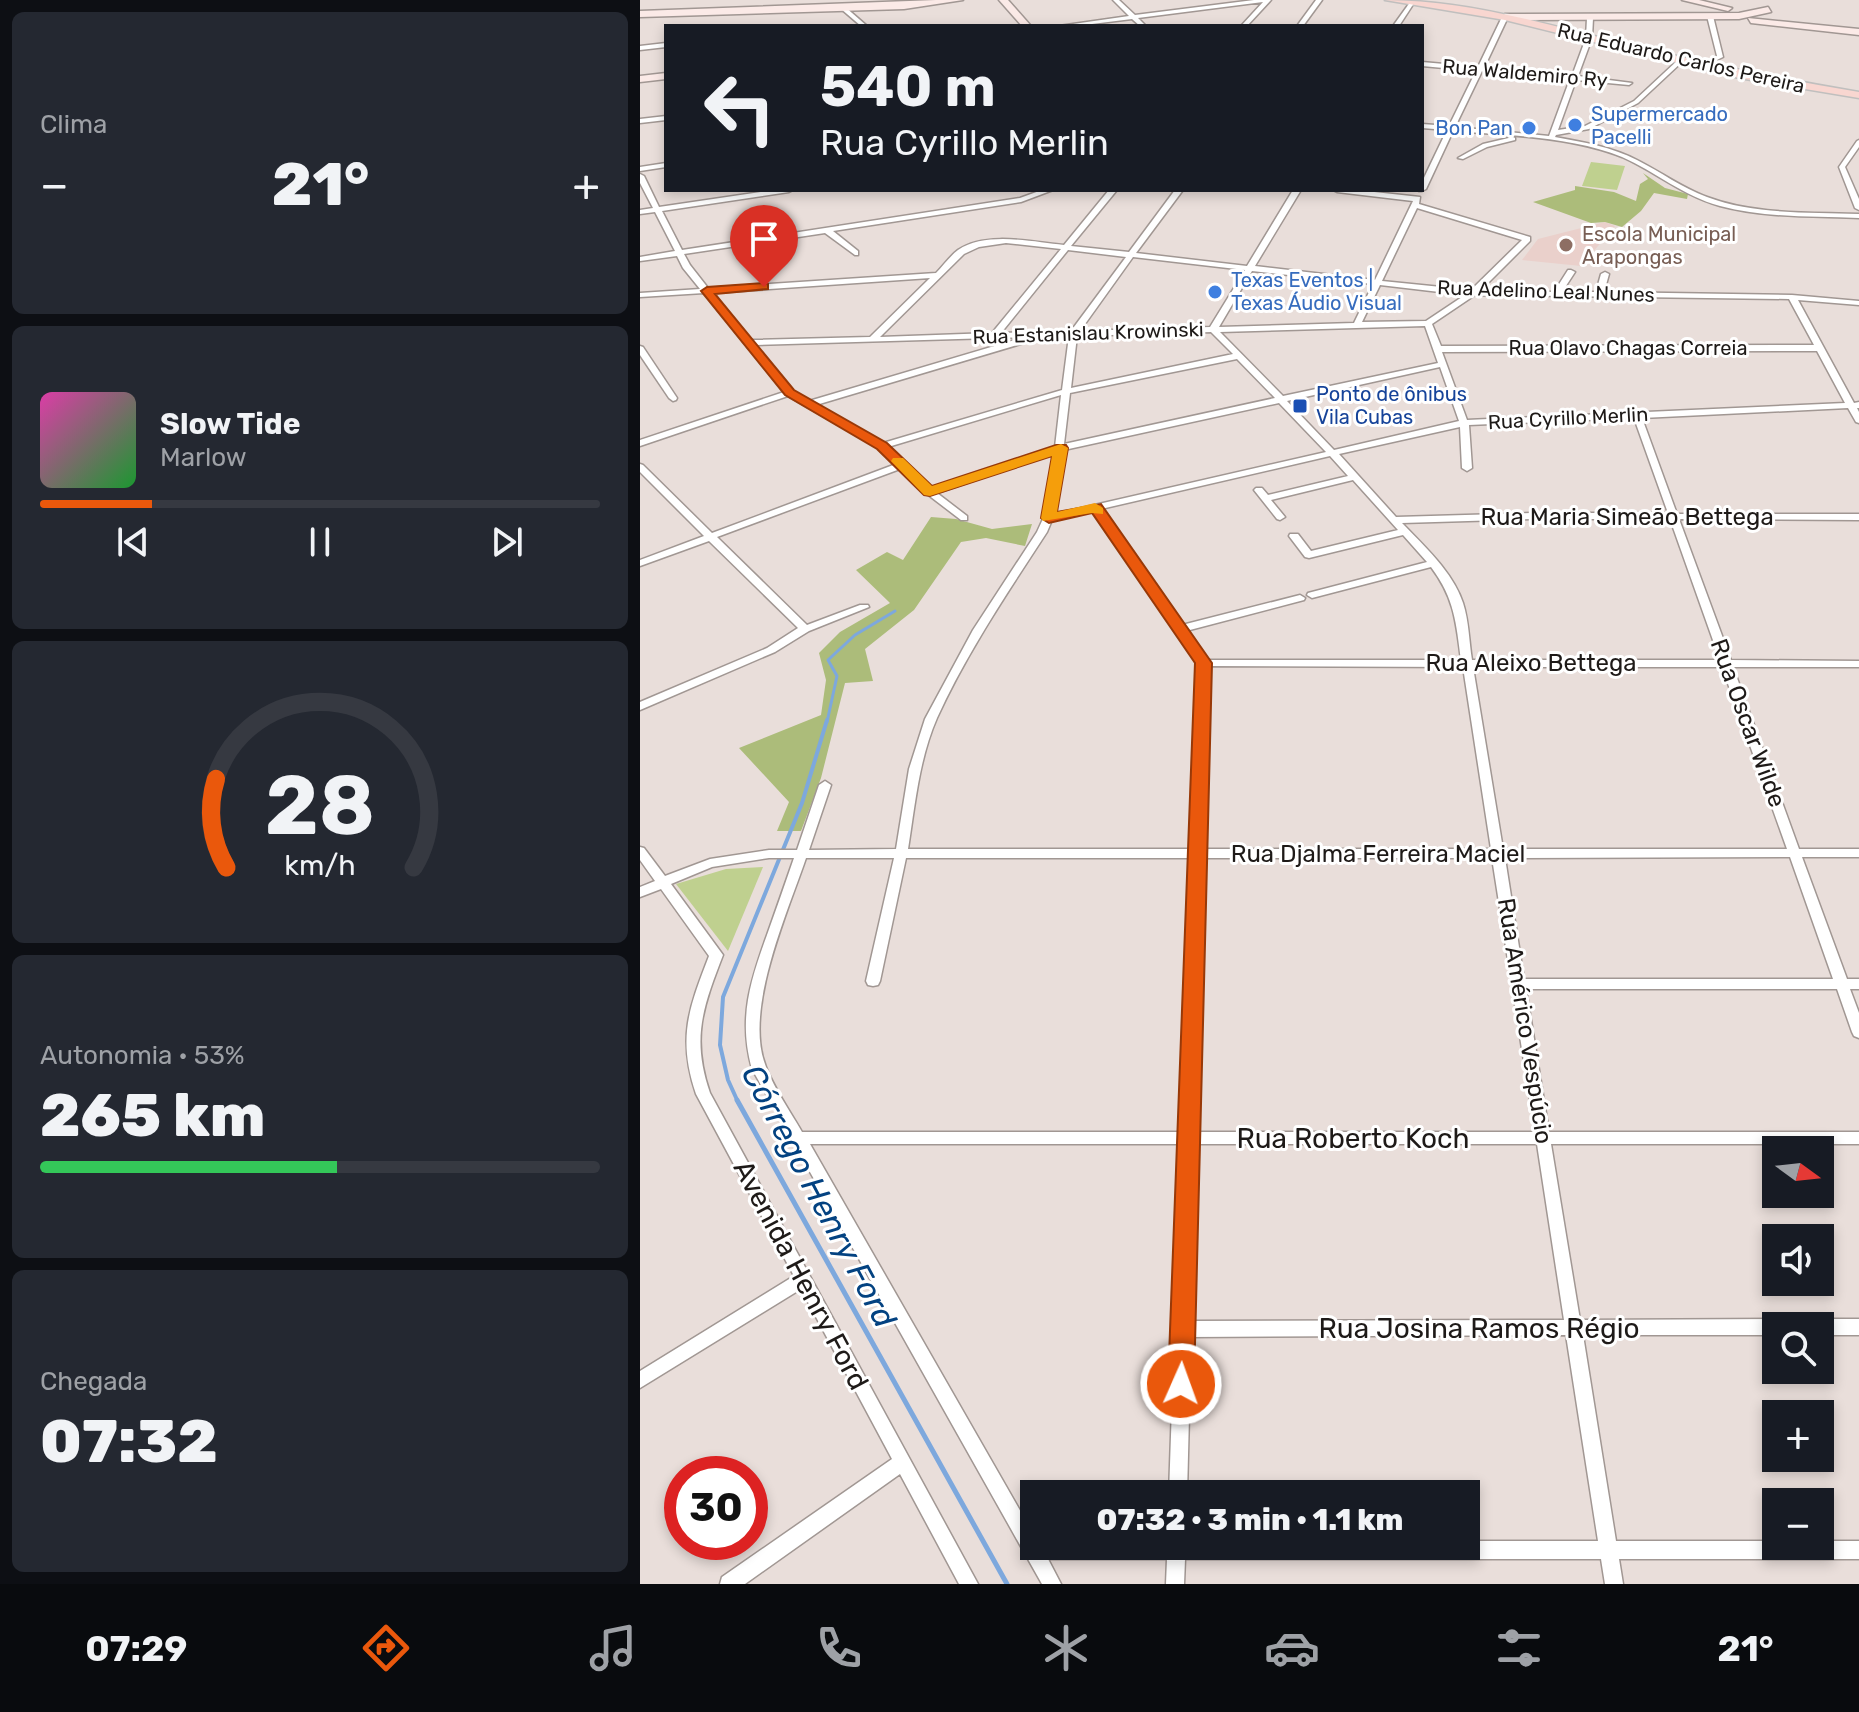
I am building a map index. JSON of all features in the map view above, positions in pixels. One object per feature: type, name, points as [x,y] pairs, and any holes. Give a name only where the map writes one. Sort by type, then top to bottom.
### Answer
[{"type":"main road","name":"Rua Eduardo Carlos Pereira","points":[[1390,0],[1505,17],[1700,66],[1782,84],[1859,95]]},
{"type":"street","points":[[640,14],[904,6],[959,0]]},
{"type":"street","points":[[1003,0],[1025,24]]},
{"type":"street","points":[[1116,0],[1141,24]]},
{"type":"street","points":[[1078,24],[1230,2],[1268,0]]},
{"type":"street","points":[[1246,24],[1268,0]]},
{"type":"street","points":[[1301,24],[1319,0]]},
{"type":"street","points":[[1686,0],[1728,8],[1739,16]]},
{"type":"street","points":[[1716,0],[1731,3]]},
{"type":"street","points":[[1397,24],[1411,3]]},
{"type":"street","points":[[1739,16],[1768,5]]},
{"type":"street","points":[[1746,6],[1768,5],[1859,29]]},
{"type":"street","points":[[842,7],[863,24]]},
{"type":"street","points":[[1700,66],[1720,56],[1710,16]]},
{"type":"street","points":[[1424,186],[1505,17],[1739,16],[1859,29]]},
{"type":"street","points":[[1552,136],[1589,38],[1590,18]]},
{"type":"street","points":[[640,48],[664,45]]},
{"type":"street","points":[[1424,126],[1524,136],[1552,136],[1587,128],[1636,102],[1680,61]]},
{"type":"street","name":"Rua Waldemiro Ry","points":[[1424,64],[1629,83]]},
{"type":"street","points":[[640,79],[664,76]]},
{"type":"street","points":[[640,121],[664,118]]},
{"type":"street","points":[[1461,158],[1485,145],[1524,136]]},
{"type":"street","points":[[1552,136],[1615,152],[1690,193],[1716,203],[1763,210],[1859,216]]},
{"type":"street","points":[[1859,142],[1842,167],[1859,208]]},
{"type":"street","points":[[640,169],[664,165]]},
{"type":"street","points":[[640,176],[678,253],[789,393],[882,446],[930,492],[964,518]]},
{"type":"street","points":[[640,212],[775,192]]},
{"type":"street","points":[[640,259],[1021,200],[1044,192]]},
{"type":"street","points":[[994,336],[1111,192]]},
{"type":"street","points":[[873,981],[901,854],[915,769],[931,719],[978,630],[1049,518],[1061,448],[1073,334],[1178,192]]},
{"type":"street","points":[[1213,329],[1296,192]]},
{"type":"street","points":[[1364,192],[1419,196],[1527,239],[1473,293],[1428,323],[1464,423],[1467,468]]},
{"type":"street","points":[[1357,325],[1419,196]]},
{"type":"street","points":[[827,230],[855,253]]},
{"type":"street","name":"Rua Adelino Leal Nunes","points":[[937,275],[961,252],[995,241],[1473,293],[1792,297],[1859,303]]},
{"type":"street","points":[[1556,294],[1571,272]]},
{"type":"street","points":[[1600,294],[1605,274]]},
{"type":"street","points":[[640,295],[937,275]]},
{"type":"street","points":[[872,340],[937,275]]},
{"type":"street","points":[[1792,297],[1855,405],[1859,420]]},
{"type":"street","name":"Rua Estanislau Krowinski","points":[[749,343],[1428,323]]},
{"type":"street","name":"Rua Américo Vespúcio","points":[[1213,329],[1334,453],[1394,520],[1433,564],[1458,604],[1614,1584]]},
{"type":"street","points":[[808,404],[1045,334]]},
{"type":"street","name":"Rua Olavo Chagas Correia","points":[[1437,349],[1820,348]]},
{"type":"street","points":[[640,349],[673,398]]},
{"type":"street","points":[[882,446],[1067,391],[1238,356]]},
{"type":"street","points":[[930,492],[1061,448],[1443,364]]},
{"type":"street","points":[[640,443],[789,393]]},
{"type":"street","name":"Rua Cyrillo Merlin","points":[[1049,518],[1464,423],[1855,405]]},
{"type":"street","name":"Rua Oscar Wilde","points":[[1637,415],[1859,1032]]},
{"type":"street","points":[[640,563],[902,465]]},
{"type":"street","points":[[640,467],[805,629]]},
{"type":"street","points":[[1280,517],[1263,494],[1355,477]]},
{"type":"street","points":[[1095,507],[1203,663],[1178,1480]]},
{"type":"street","name":"Rua Maria Simeão Bettega","points":[[1394,520],[1859,517]]},
{"type":"street","points":[[1294,536],[1309,555],[1404,532]]},
{"type":"street","points":[[1180,629],[1433,564]]},
{"type":"street","points":[[640,706],[771,650],[805,629],[864,607]]},
{"type":"street","name":"Rua Aleixo Bettega","points":[[1203,663],[1859,664]]},
{"type":"street","points":[[825,785],[793,854],[757,983],[751,1034],[759,1069],[1020,1527]]},
{"type":"street","points":[[640,851],[662,881]]},
{"type":"street","name":"Rua Djalma Ferreira Maciel","points":[[640,892],[710,863],[769,854],[1859,853]]},
{"type":"street","name":"Avenida Henry Ford","points":[[662,881],[716,955],[692,1027],[691,1053],[696,1078],[969,1584]]},
{"type":"street","points":[[1519,984],[1859,984]]},
{"type":"street","name":"Rua Roberto Koch","points":[[799,1138],[1859,1138]]},
{"type":"street","points":[[640,1380],[803,1279]]},
{"type":"street","name":"Rua Josina Ramos Régio","points":[[1183,1329],[1762,1327]]},
{"type":"street","points":[[1834,1327],[1859,1327]]},
{"type":"street","points":[[729,1584],[903,1462]]},
{"type":"street","points":[[1480,1549],[1859,1550]]},
{"type":"street","points":[[1039,1560],[1052,1584]]},
{"type":"street","points":[[1175,1584],[1176,1560]]},
{"type":"shaded area","name":"Escola Municipal Arapongas","points":[[1605,222],[1615,226],[1581,266],[1522,260],[1538,239]]},
{"type":"green space","points":[[1591,162],[1625,166],[1617,190],[1582,186]]},
{"type":"green space","points":[[1643,173],[1665,188],[1688,194],[1687,199],[1654,193],[1641,211],[1622,227],[1605,222],[1591,223],[1533,202],[1575,190],[1575,186],[1614,192],[1636,201],[1640,184],[1648,179]]},
{"type":"green space","points":[[931,517],[956,519],[992,529],[1032,524],[1025,546],[986,538],[961,542],[914,610],[865,649],[873,681],[845,683],[821,778],[801,831],[777,831],[789,802],[739,748],[821,715],[826,680],[819,653],[840,632],[890,603],[856,570],[887,552],[903,560]]},
{"type":"green space","points":[[763,867],[728,951],[676,884],[726,869]]},
{"type":"waterway","name":"Córrego Henry Ford","points":[[827,722],[837,676],[828,660],[855,635],[895,611]]},
{"type":"waterway","name":"Córrego Henry Ford","points":[[737,1101],[728,1080],[720,1045],[723,997],[802,803],[827,720]]},
{"type":"waterway","name":"Córrego Henry Ford","points":[[737,1101],[1007,1584]]},
{"type":"slow traffic","points":[[898,461],[930,492],[1061,448],[1049,518],[1095,507],[1098,511]]},
{"type":"place","name":"Supermercado Pacelli","points":[[1575,125]]},
{"type":"place","name":"Bon Pan","points":[[1529,128]]},
{"type":"place","name":"Escola Municipal Arapongas","points":[[1566,245]]},
{"type":"place","name":"Texas Eventos | Texas Áudio Visual","points":[[1215,292]]},
{"type":"place","name":"Ponto de ônibus Vila Cubas","points":[[1300,406]]},
{"type":"route","points":[[764,287],[707,291],[789,393],[882,446],[930,492],[1061,448],[1049,518],[1095,507],[1203,663],[1181,1384]]}]
